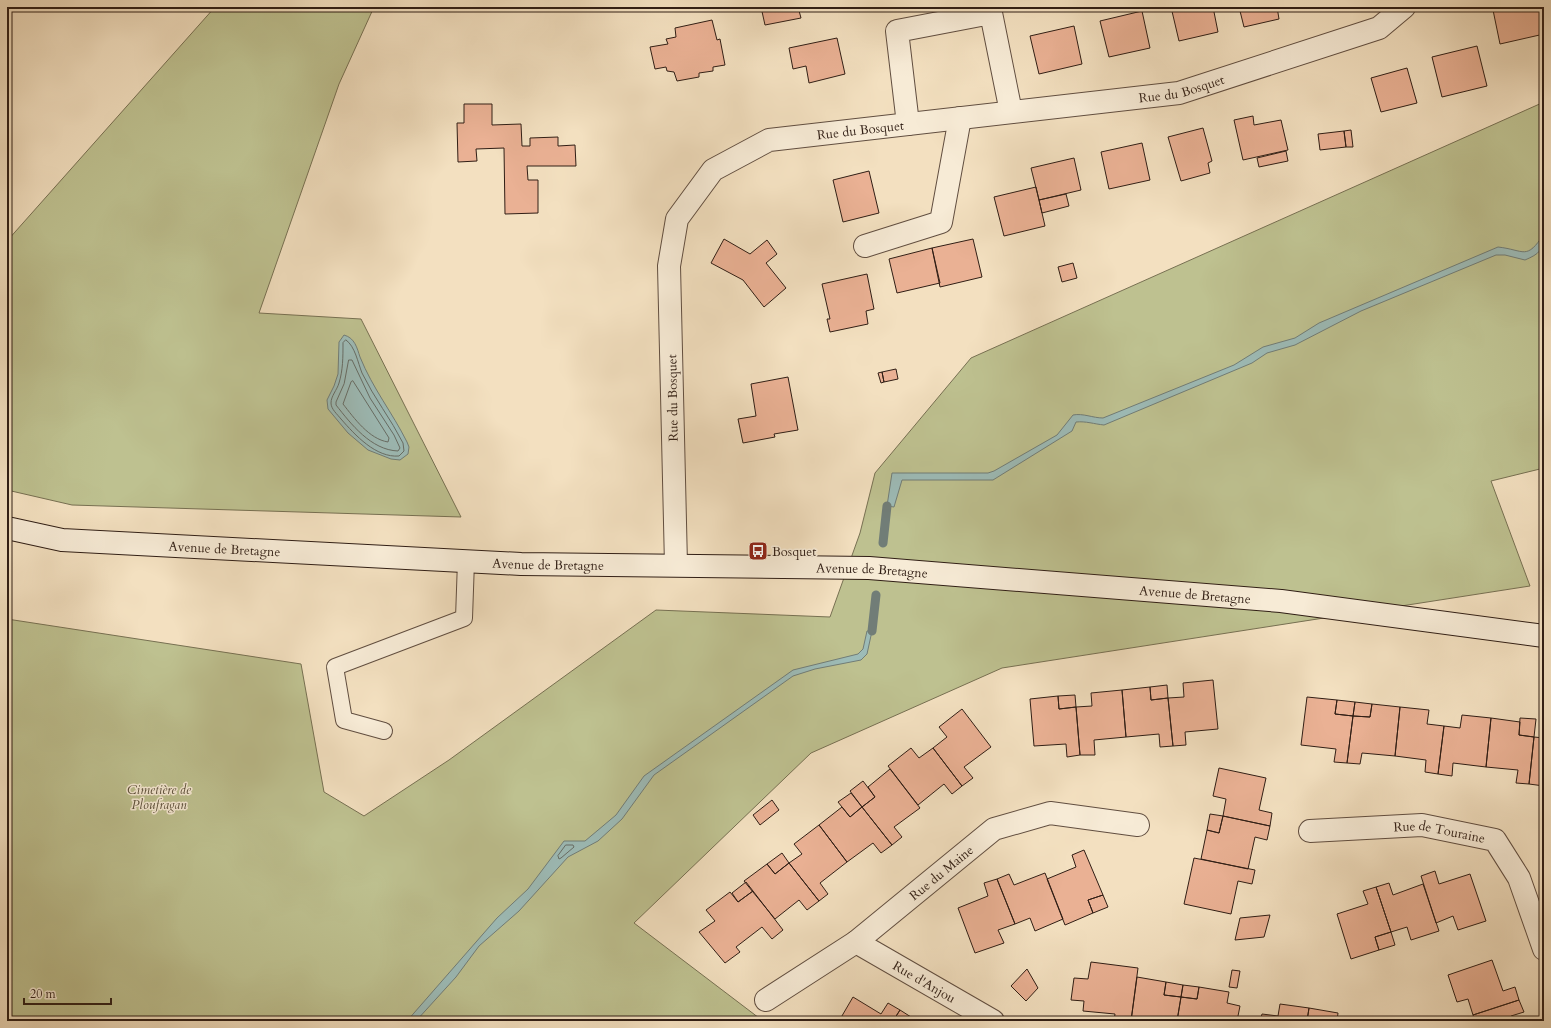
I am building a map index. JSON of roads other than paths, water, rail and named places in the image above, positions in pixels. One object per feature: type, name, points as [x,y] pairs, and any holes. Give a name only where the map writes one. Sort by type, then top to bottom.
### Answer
[{"type":"street","name":"Rue du Bosquet","points":[[676,565],[669,266],[677,219],[713,170],[769,140],[1179,93],[1379,28],[1404,7]]},
{"type":"street","points":[[908,124],[897,31],[991,13],[1011,112]]},
{"type":"street","points":[[865,246],[941,222],[960,118]]},
{"type":"street","name":"Avenue de Bretagne","points":[[7,528],[62,540],[521,564],[869,568],[1265,600],[1544,636]]},
{"type":"street","name":"Rue du Maine","points":[[766,1000],[856,942],[994,829],[1050,812],[1138,825]]},
{"type":"street","name":"Rue de Touraine","points":[[1310,831],[1422,825],[1495,840],[1519,878],[1544,949]]},
{"type":"street","name":"Rue d'Anjou","points":[[856,942],[994,1021]]},
{"type":"lane","points":[[384,731],[344,720],[335,667],[464,618],[466,561]]},
{"type":"water","points":[[1544,234],[1543,244],[1540,251],[1534,256],[1525,260],[1505,255],[1496,255],[1361,311],[1295,345],[1267,353],[1252,363],[1104,425],[1076,422],[1072,431],[993,480],[902,480],[894,507],[887,506],[892,473],[988,473],[994,471],[1057,435],[1073,415],[1103,418],[1234,365],[1263,347],[1295,338],[1319,323],[1498,247],[1524,252],[1529,251]]},
{"type":"water","points":[[344,335],[351,338],[355,344],[365,369],[407,442],[409,447],[408,454],[400,460],[391,459],[368,450],[348,433],[328,409],[327,400],[338,374],[339,342]]},
{"type":"water","points":[[867,631],[872,631],[867,654],[861,660],[815,669],[793,676],[654,775],[622,819],[598,841],[568,857],[519,911],[479,946],[456,977],[416,1021],[407,1021],[497,918],[528,889],[564,841],[585,841],[616,815],[644,776],[793,670],[858,654],[863,649]]},
{"type":"waterway","points":[[883,543],[887,506]]},
{"type":"waterway","points":[[872,631],[876,595]]},
{"type":"place","name":"Bosquet","points":[[758,551]]},
{"type":"park label","name":"Cimetière de Ploufragan","points":[[159,796]]}]
